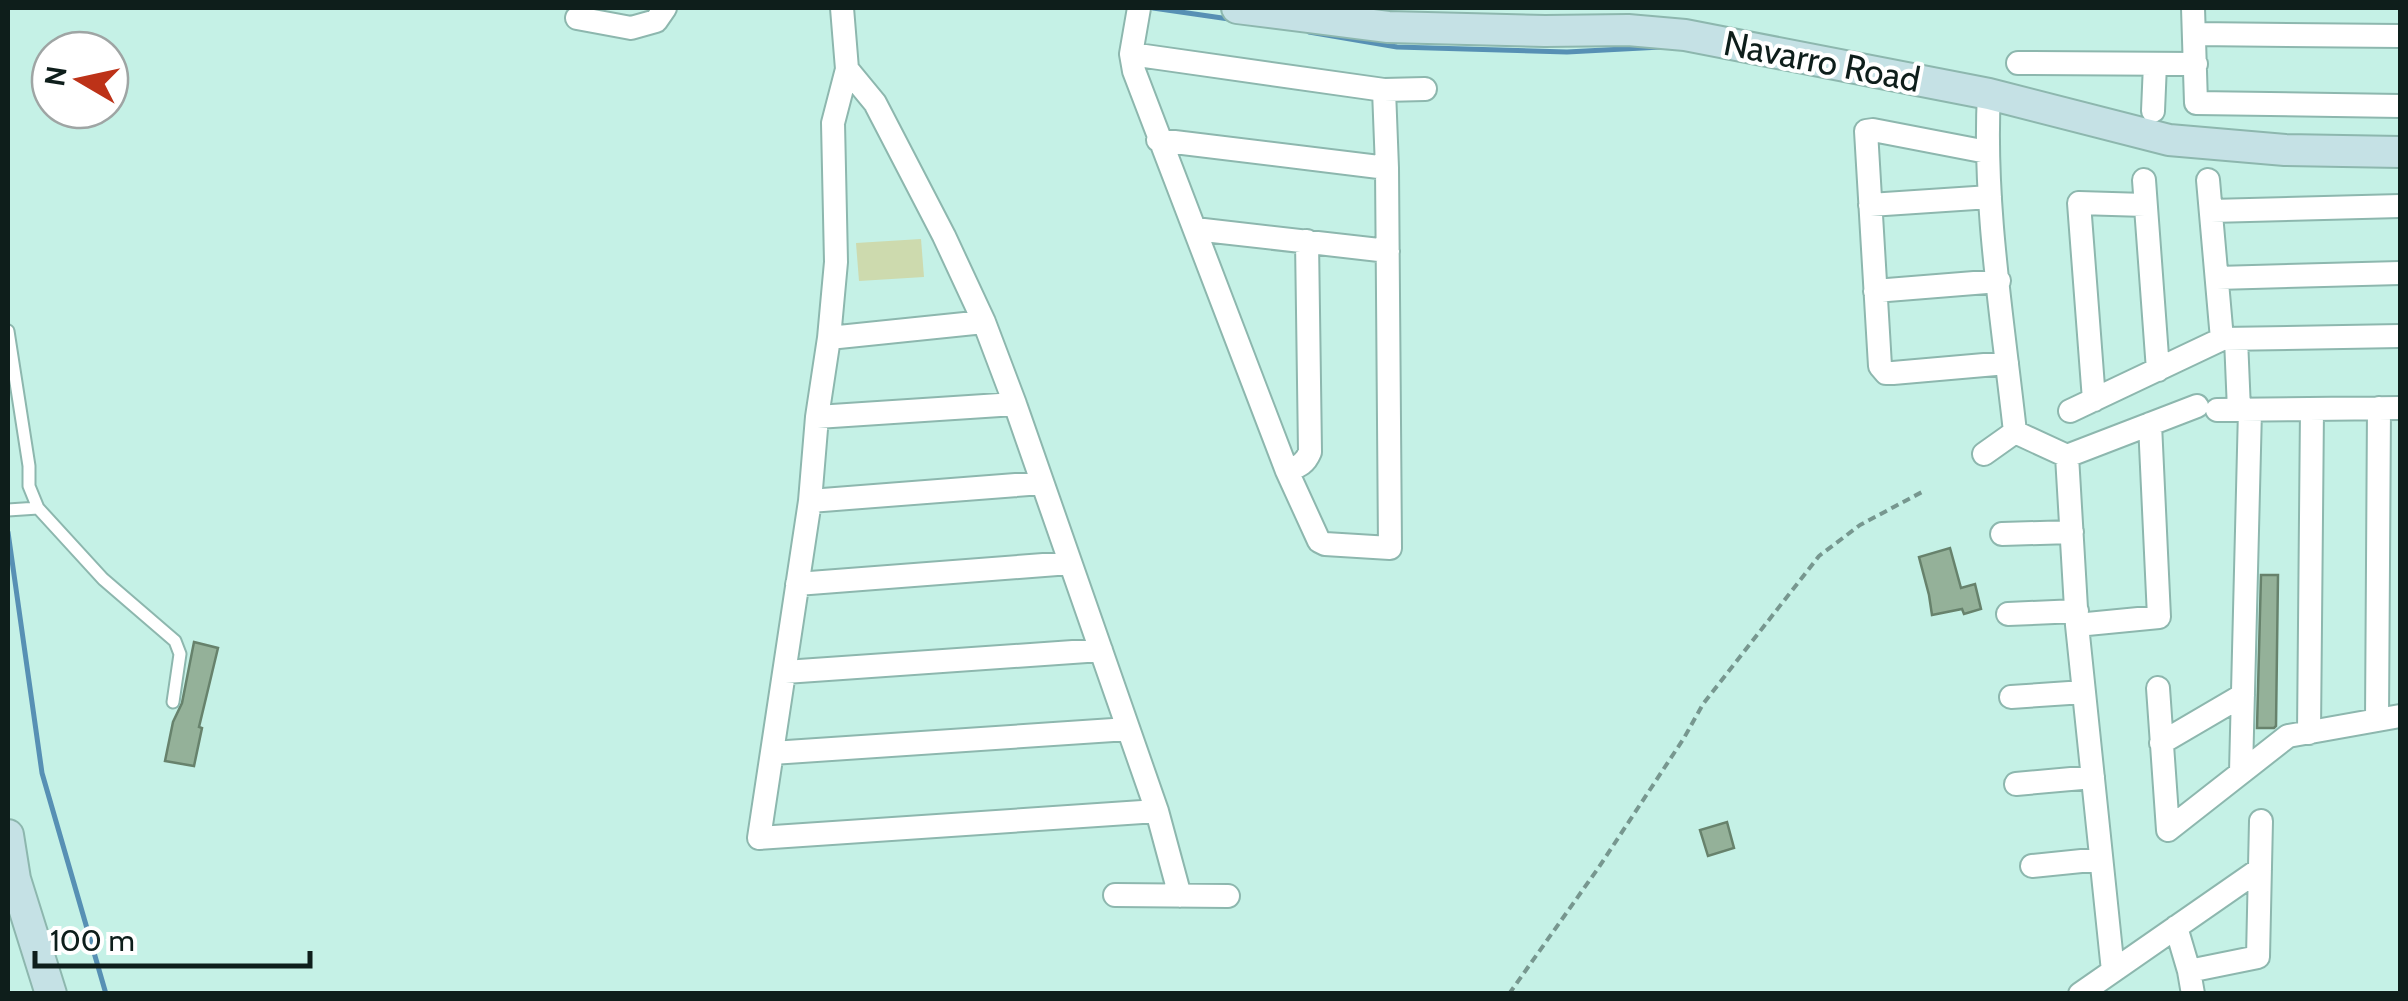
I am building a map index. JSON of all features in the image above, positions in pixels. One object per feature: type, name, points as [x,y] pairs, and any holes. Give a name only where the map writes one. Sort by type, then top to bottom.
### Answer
[{"type":"street","points":[[576,18],[631,28],[656,20],[666,8]]},
{"type":"street","points":[[842,8],[847,69],[833,123],[836,262],[829,338],[810,500],[759,838],[1156,811]]},
{"type":"street","name":"Navarro Road","points":[[1238,8],[1388,27],[1672,34],[1989,94],[2169,140],[2285,150],[2400,152]]},
{"type":"street","points":[[2193,8],[2196,102],[2400,106]]},
{"type":"street","points":[[1139,9],[1131,54],[1134,71],[1287,471],[1319,541],[1390,548],[1384,90]]},
{"type":"street","points":[[2194,34],[2400,36]]},
{"type":"street","points":[[1131,54],[1384,90],[1425,89]]},
{"type":"street","points":[[2018,63],[2196,64]]},
{"type":"street","points":[[2153,111],[2155,64]]},
{"type":"street","points":[[847,69],[875,102],[984,322],[1128,729],[1180,896]]},
{"type":"street","points":[[1989,94],[1990,197],[2015,432]]},
{"type":"street","points":[[1987,152],[1868,130],[1880,366],[1886,373],[2007,363]]},
{"type":"street","points":[[1158,140],[1387,168]]},
{"type":"street","points":[[2144,180],[2158,370]]},
{"type":"street","points":[[2208,180],[2217,278],[2229,339],[2226,409],[2243,695],[2242,772]]},
{"type":"street","points":[[1870,205],[1990,197]]},
{"type":"street","points":[[2094,400],[2079,202],[2145,205]]},
{"type":"street","points":[[2211,212],[2400,206]]},
{"type":"street","points":[[1195,229],[1388,250]]},
{"type":"street","points":[[1287,471],[1300,466],[1310,452],[1307,241]]},
{"type":"street","points":[[2217,278],[2400,273]]},
{"type":"street","points":[[1874,291],[1999,281]]},
{"type":"street","points":[[829,338],[984,322]]},
{"type":"street","points":[[2070,411],[2229,339],[2400,336]]},
{"type":"street","points":[[817,417],[1015,404]]},
{"type":"street","points":[[2015,432],[2068,456],[2150,424],[2226,409],[2390,408],[2377,720]]},
{"type":"street","points":[[2308,732],[2312,410]]},
{"type":"street","points":[[2008,614],[2159,617],[2150,424]]},
{"type":"street","points":[[1984,454],[2015,432]]},
{"type":"street","points":[[2068,456],[2077,618],[2113,971]]},
{"type":"street","points":[[810,500],[1042,483]]},
{"type":"street","points":[[2002,534],[2072,532]]},
{"type":"street","points":[[797,584],[1070,564]]},
{"type":"street","points":[[785,672],[1101,650]]},
{"type":"street","points":[[2158,688],[2168,830],[2288,736],[2400,716]]},
{"type":"street","points":[[2011,697],[2084,692]]},
{"type":"street","points":[[2161,743],[2243,695]]},
{"type":"street","points":[[772,754],[1128,729]]},
{"type":"street","points":[[2016,784],[2093,777]]},
{"type":"street","points":[[2176,927],[2191,982],[2258,957],[2262,821]]},
{"type":"street","points":[[8,850],[15,902],[51,994]]},
{"type":"street","points":[[2032,866],[2101,859]]},
{"type":"street","points":[[2080,994],[2260,869]]},
{"type":"street","points":[[1115,895],[1228,896]]},
{"type":"lane","points":[[8,331],[29,486],[38,508],[103,579],[175,641],[180,654],[173,702]]},
{"type":"lane","points":[[11,509],[38,508]]},
{"type":"path","points":[[1509,994],[1610,851],[1704,704],[1819,556],[1860,525],[1922,492]]},
{"type":"green space","points":[[921,239],[924,277],[859,281],[856,243]]},
{"type":"building","points":[[1950,548],[1961,588],[1975,584],[1981,609],[1932,615],[1919,557]]},
{"type":"building","points":[[2261,575],[2278,575],[2274,728],[2257,728]]},
{"type":"building","points":[[194,642],[218,648],[194,766],[165,761]]},
{"type":"building","points":[[1727,822],[1734,848],[1708,856],[1700,830]]},
{"type":"waterway","points":[[1153,8],[1229,19]]},
{"type":"waterway","points":[[1309,32],[1397,47],[1567,52],[1661,47]]},
{"type":"waterway","points":[[8,532],[42,773],[106,994]]}]
